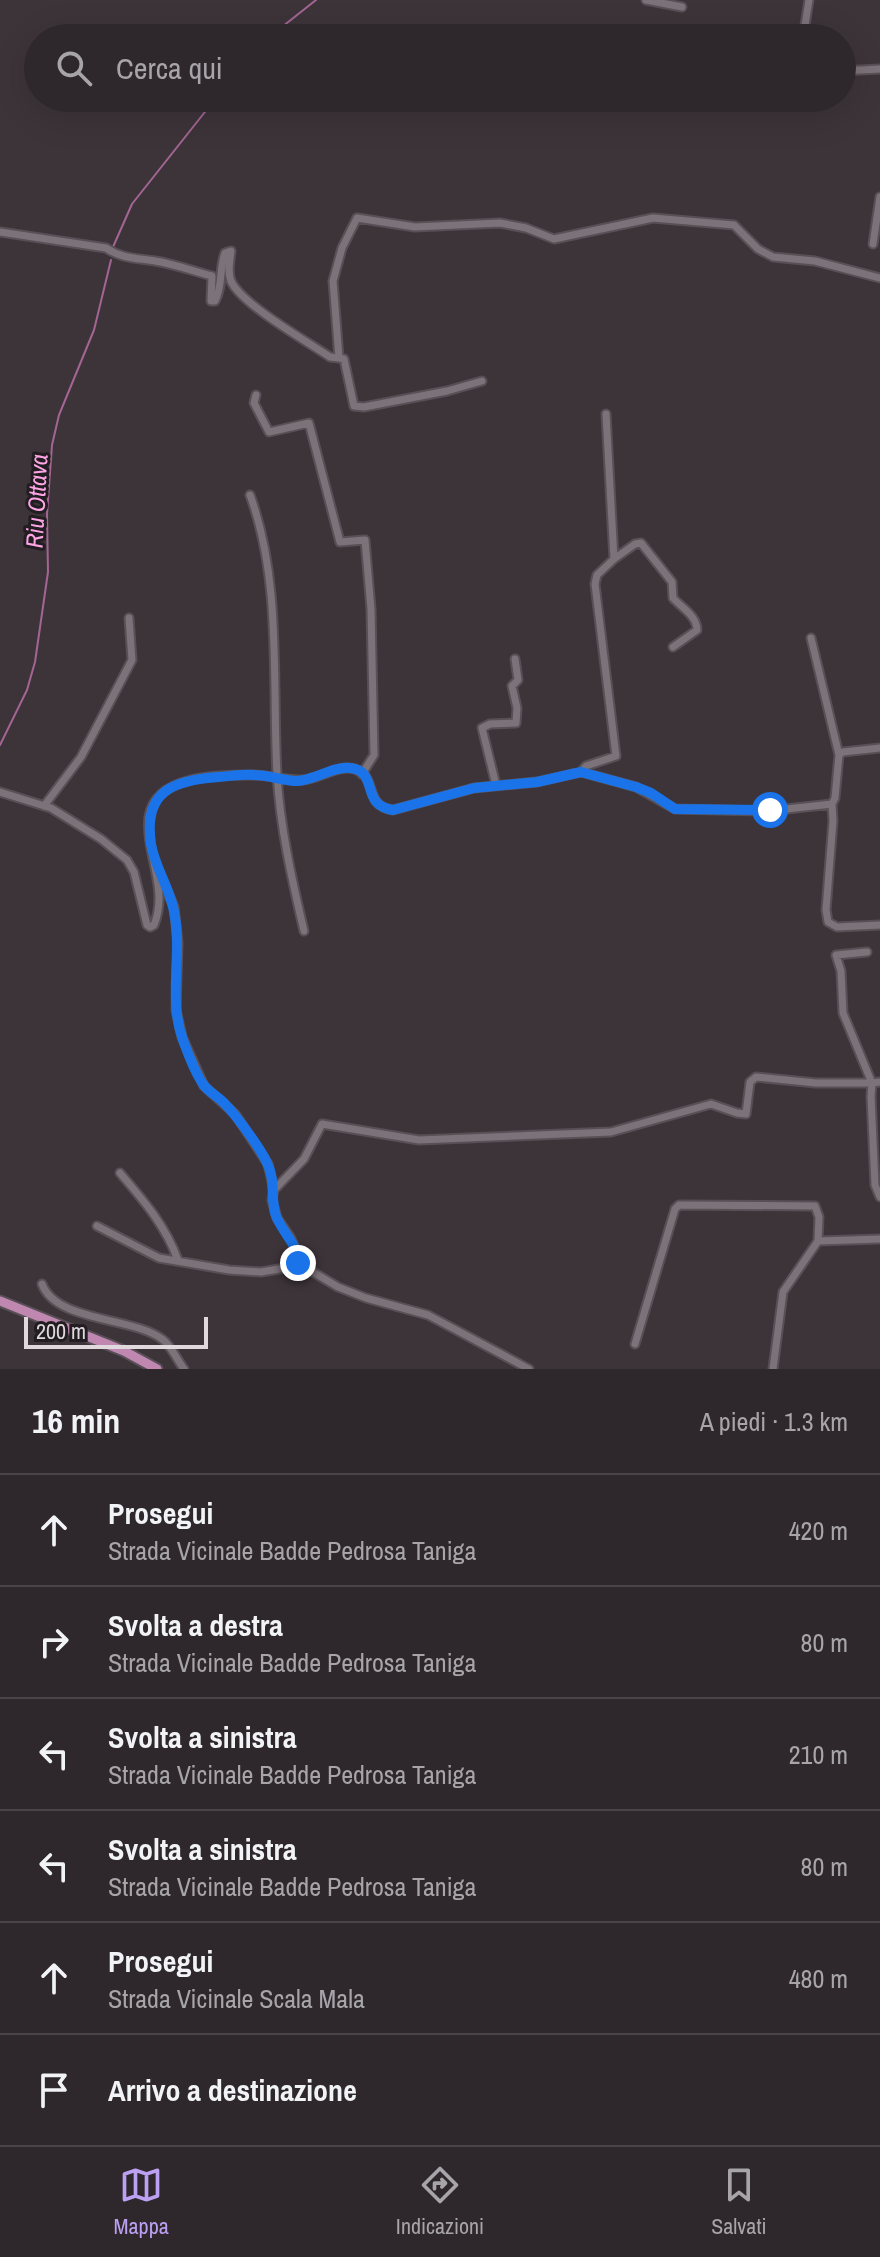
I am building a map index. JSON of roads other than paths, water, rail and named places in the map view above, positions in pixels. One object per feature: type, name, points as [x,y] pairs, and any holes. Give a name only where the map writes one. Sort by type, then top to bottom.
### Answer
[{"type":"main road","points":[[0,1301],[124,1351],[157,1369]]},
{"type":"street","points":[[646,0],[682,7]]},
{"type":"street","points":[[805,24],[809,0]]},
{"type":"street","points":[[856,70],[880,69]]},
{"type":"street","points":[[873,244],[880,197]]},
{"type":"street","points":[[339,358],[333,281],[342,248],[357,218],[415,227],[500,223],[526,228],[554,239],[653,218],[734,225],[758,249],[773,257],[815,261],[880,278]]},
{"type":"street","points":[[0,232],[106,248],[115,255],[212,276],[211,301],[215,301],[218,295],[222,260],[225,253],[231,251],[228,269],[234,287],[279,323],[330,357],[344,359],[354,406],[364,407],[447,391],[482,381]]},
{"type":"street","points":[[256,395],[254,403],[269,432],[309,423],[340,542],[365,540],[371,607],[374,755],[362,774]]},
{"type":"street","points":[[606,414],[614,559]]},
{"type":"street","points":[[250,495],[262,528],[271,609],[277,779],[285,845],[304,931]]},
{"type":"street","points":[[581,772],[586,766],[616,756],[595,584],[597,575],[635,544],[641,543],[672,582],[673,598],[697,624],[697,630],[673,647]]},
{"type":"street","points":[[44,806],[81,757],[132,660],[129,618]]},
{"type":"street","points":[[811,638],[839,755],[832,804],[826,910],[828,922],[837,927],[880,925]]},
{"type":"street","points":[[496,785],[482,728],[490,724],[516,723],[519,719],[512,686],[518,680],[515,659]]},
{"type":"street","points":[[839,755],[880,748]]},
{"type":"street","points":[[97,1226],[159,1258],[229,1270],[261,1272],[291,1267],[300,1259],[277,1218],[268,1164],[235,1114],[204,1086],[182,1037],[176,1010],[178,943],[174,907],[157,866],[149,815],[161,793],[178,783],[257,775],[277,779],[311,779],[347,767],[358,770],[368,778],[374,801],[382,808],[393,810],[474,788],[537,782],[581,772],[636,787],[675,809],[768,811],[832,804]]},
{"type":"street","points":[[0,792],[44,806],[101,839],[127,860],[134,872],[150,927],[158,916],[157,866]]},
{"type":"street","points":[[867,952],[836,955],[841,971],[843,1013],[876,1082],[875,1185],[880,1196]]},
{"type":"street","points":[[274,1190],[304,1159],[322,1124],[419,1140],[611,1132],[711,1104],[746,1114],[750,1082],[756,1077],[816,1083],[876,1082]]},
{"type":"street","points":[[120,1173],[170,1237],[178,1260]]},
{"type":"street","points":[[635,1344],[675,1209],[679,1205],[815,1206],[819,1217],[818,1241],[783,1292],[769,1369]]},
{"type":"street","points":[[818,1241],[880,1239]]},
{"type":"street","points":[[298,1263],[338,1287],[428,1315],[529,1369]]},
{"type":"street","points":[[42,1284],[45,1294],[51,1299],[92,1318],[134,1325],[164,1339],[184,1369]]},
{"type":"waterway","name":"Riu Ottava","points":[[286,24],[316,0]]},
{"type":"waterway","name":"Riu Ottava","points":[[113,247],[132,204],[205,112]]},
{"type":"waterway","name":"Riu Ottava","points":[[0,745],[27,690],[35,662],[48,572],[47,514],[52,445],[59,415],[94,330],[111,260]]}]
